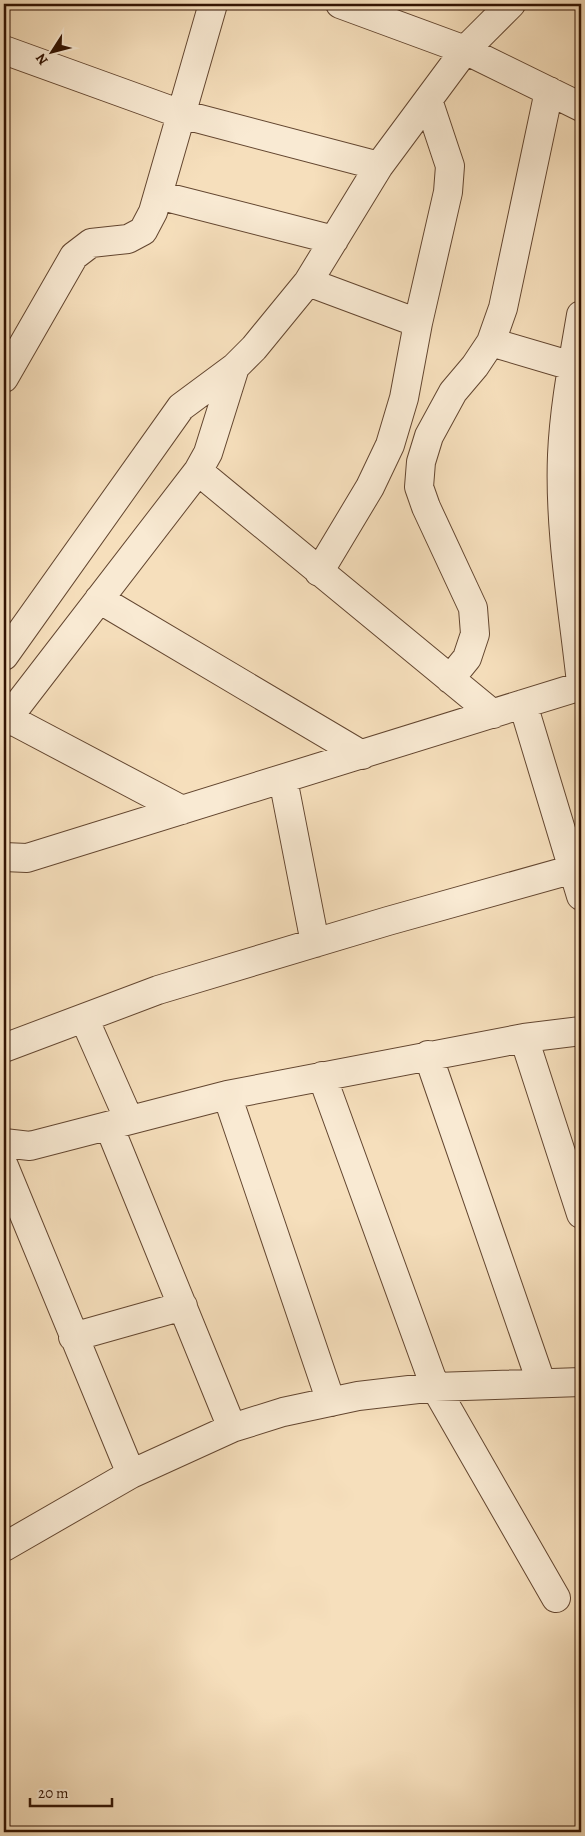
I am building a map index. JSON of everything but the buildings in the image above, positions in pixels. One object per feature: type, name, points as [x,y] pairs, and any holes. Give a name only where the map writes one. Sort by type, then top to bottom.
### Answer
[{"type":"street","points":[[4,378],[74,256],[91,244],[128,239],[143,231],[153,212],[213,4]]},
{"type":"street","points":[[340,4],[465,50],[581,107]]},
{"type":"street","points":[[4,656],[181,407],[235,366],[254,348],[308,282],[379,166],[465,50],[511,4]]},
{"type":"street","points":[[4,50],[181,114],[379,166]]},
{"type":"street","points":[[450,679],[467,658],[475,634],[473,608],[426,507],[419,487],[421,462],[429,436],[453,392],[475,366],[491,342],[503,308],[549,91]]},
{"type":"street","points":[[319,572],[370,487],[390,445],[404,398],[418,323],[448,192],[450,166],[428,100]]},
{"type":"street","points":[[158,195],[334,240]]},
{"type":"street","points":[[308,282],[418,323]]},
{"type":"street","points":[[4,858],[27,858],[362,755],[581,685],[563,527],[562,456],[568,388],[581,315]]},
{"type":"street","points":[[491,342],[572,366]]},
{"type":"street","points":[[182,810],[5,719],[198,472],[208,453],[235,366]]},
{"type":"street","points":[[198,472],[493,714]]},
{"type":"street","points":[[99,599],[362,755]]},
{"type":"street","points":[[523,704],[577,868],[581,896]]},
{"type":"street","points":[[283,779],[315,943]]},
{"type":"street","points":[[4,1048],[158,990],[577,868]]},
{"type":"street","points":[[84,1018],[183,1306],[232,1428]]},
{"type":"street","points":[[4,1143],[30,1146],[227,1095],[524,1038],[581,1031]]},
{"type":"street","points":[[524,1038],[575,1173],[581,1214]]},
{"type":"street","points":[[428,1056],[541,1382]]},
{"type":"street","points":[[322,1076],[435,1386],[556,1598]]},
{"type":"street","points":[[227,1095],[331,1402]]},
{"type":"street","points":[[4,1166],[131,1474]]},
{"type":"street","points":[[74,1337],[183,1306]]},
{"type":"street","points":[[4,1547],[131,1474],[232,1428],[283,1412],[358,1396],[435,1386],[581,1382]]}]
